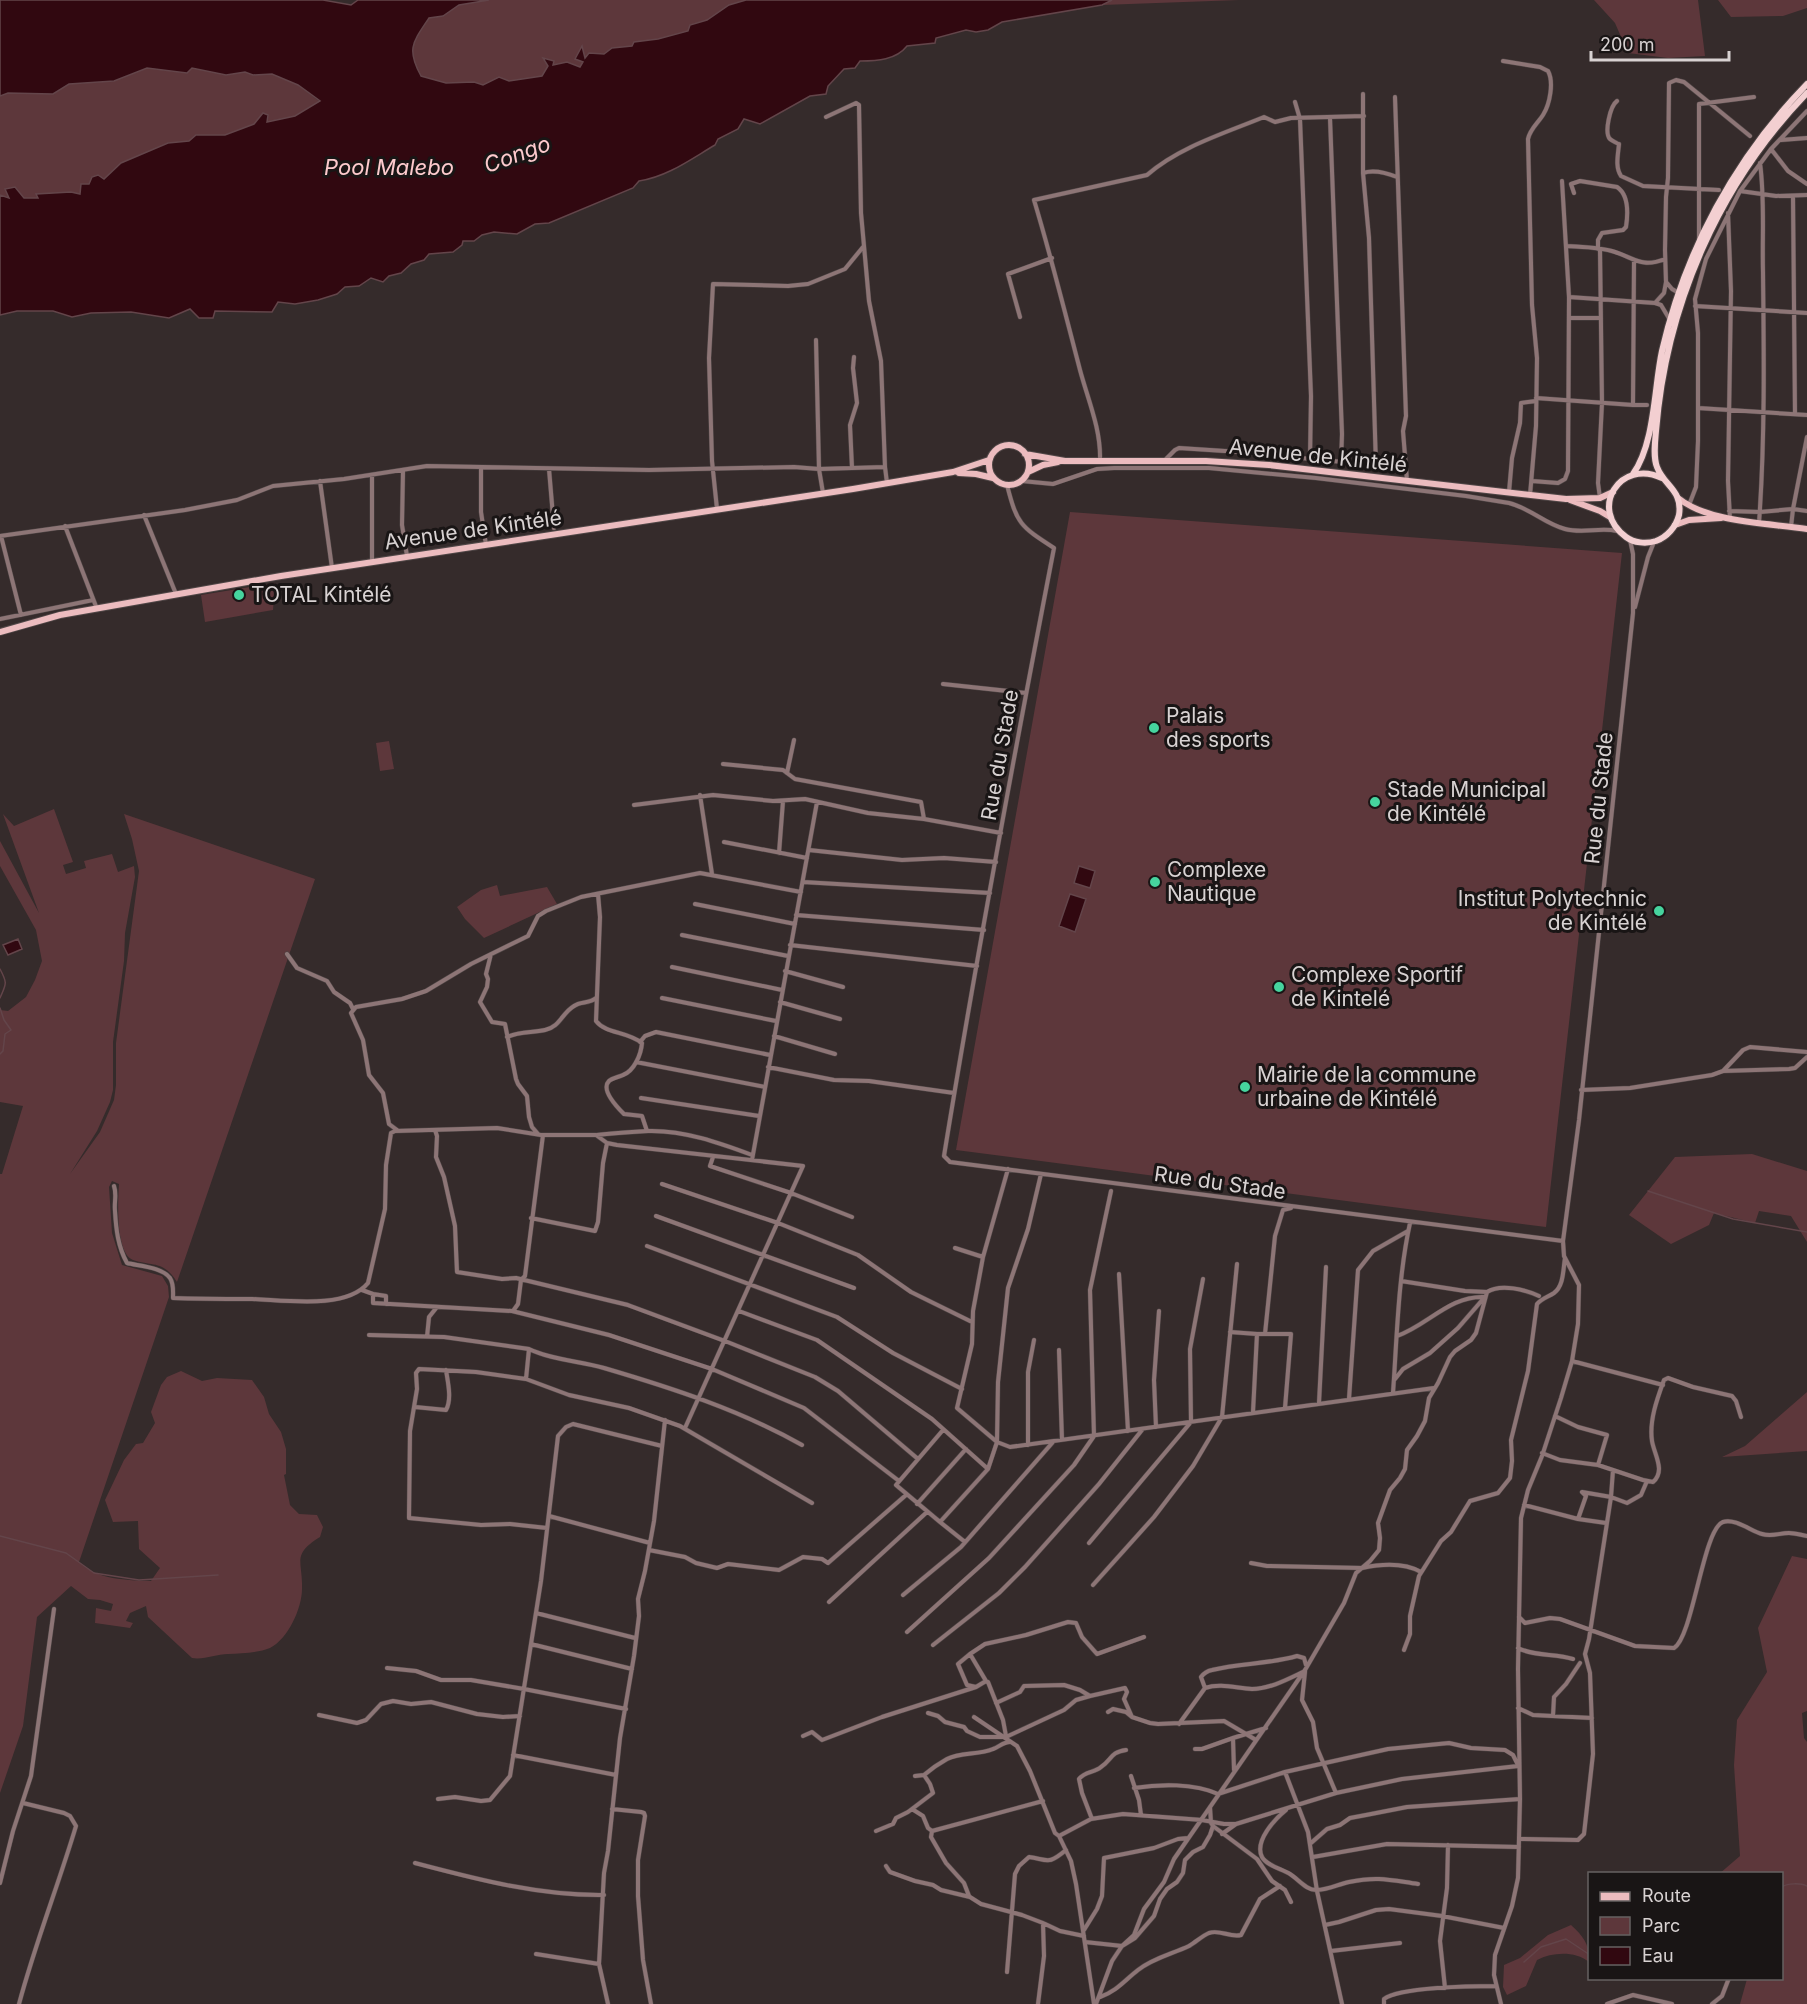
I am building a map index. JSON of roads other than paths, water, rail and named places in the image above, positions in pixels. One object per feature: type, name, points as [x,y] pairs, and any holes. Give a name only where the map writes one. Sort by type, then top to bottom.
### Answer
[{"type":"highway","points":[[1633,474],[1640,462],[1649,433],[1659,364],[1670,320],[1699,240],[1744,162],[1779,115],[1807,84]]},
{"type":"highway","points":[[1662,478],[1656,464],[1655,454],[1662,383],[1671,338],[1690,277],[1715,222],[1748,166],[1780,122],[1807,93]]},
{"type":"highway","points":[[1648,473],[1662,478],[1672,486],[1678,498],[1678,517],[1675,525],[1663,538],[1654,542],[1630,540],[1617,531],[1610,517],[1610,500],[1613,492],[1625,478],[1633,474],[1648,473]]},
{"type":"main road","name":"Avenue de Kintélé","points":[[0,632],[40,620],[97,609],[372,561],[953,472],[990,460],[998,448],[1005,446],[1013,446],[1025,454],[1065,461]]},
{"type":"main road","points":[[1007,485],[1022,481],[1028,472],[1029,466],[1025,454]]},
{"type":"main road","points":[[990,460],[990,473],[994,479]]},
{"type":"main road","name":"Avenue de Kintélé","points":[[1028,472],[1043,465],[1065,461],[1206,461],[1269,465],[1566,499],[1600,498],[1613,492]]},
{"type":"main road","name":"Avenue de Kintélé","points":[[953,472],[976,474],[1007,485]]},
{"type":"main road","points":[[1678,498],[1689,505],[1727,519]]},
{"type":"main road","name":"Avenue de Kintélé","points":[[1566,499],[1610,517]]},
{"type":"main road","points":[[1675,525],[1689,520],[1727,519],[1807,529]]},
{"type":"street","points":[[1503,61],[1540,67],[1548,71],[1551,79],[1546,108],[1529,134],[1528,140],[1532,305],[1537,358],[1530,495]]},
{"type":"street","points":[[1655,303],[1664,293],[1666,282],[1669,83],[1676,80],[1684,82],[1750,136]]},
{"type":"street","points":[[1363,94],[1363,173],[1369,238],[1376,466]]},
{"type":"street","points":[[1395,97],[1406,416],[1403,430],[1407,482]]},
{"type":"street","points":[[1699,240],[1699,105],[1707,102],[1754,98]]},
{"type":"street","points":[[1617,101],[1610,112],[1607,133],[1610,140],[1619,144],[1617,161],[1620,174],[1643,186],[1719,190]]},
{"type":"street","points":[[1295,102],[1300,119],[1311,396],[1310,460]]},
{"type":"street","points":[[826,117],[851,104],[859,105],[859,188],[869,301],[881,361],[887,483]]},
{"type":"street","points":[[1689,505],[1696,484],[1698,333],[1695,306],[1706,259],[1740,191],[1760,162],[1807,111]]},
{"type":"street","points":[[1100,460],[1100,438],[1067,322],[1052,258],[1034,200],[1147,175],[1156,167],[1195,146],[1264,117],[1275,122],[1291,118],[1364,116]]},
{"type":"street","points":[[1330,118],[1342,434],[1341,463]]},
{"type":"street","points":[[1780,140],[1807,138]]},
{"type":"street","points":[[1771,149],[1788,171],[1807,184]]},
{"type":"street","points":[[1759,523],[1764,310],[1764,193],[1760,162]]},
{"type":"street","points":[[1363,173],[1371,171],[1397,177]]},
{"type":"street","points":[[1532,481],[1558,483],[1567,475],[1569,297],[1562,181]]},
{"type":"street","points":[[1574,193],[1571,184],[1580,181],[1617,187],[1625,196],[1626,227],[1623,230],[1602,233],[1598,240],[1602,403],[1598,483],[1600,498]]},
{"type":"street","points":[[1740,191],[1793,196],[1807,195]]},
{"type":"street","points":[[1793,196],[1795,414]]},
{"type":"street","points":[[1727,519],[1729,511],[1731,308],[1728,212]]},
{"type":"street","points":[[717,509],[713,469],[709,358],[712,284],[788,286],[807,284],[844,269],[864,246]]},
{"type":"street","points":[[1567,246],[1616,252],[1634,261],[1652,264],[1665,259]]},
{"type":"street","points":[[1020,317],[1008,274],[1052,258]]},
{"type":"street","points":[[1633,405],[1634,261]]},
{"type":"street","points":[[1666,282],[1669,287],[1679,293]]},
{"type":"street","points":[[1569,297],[1655,303],[1661,305],[1670,320]]},
{"type":"street","points":[[1695,306],[1807,313]]},
{"type":"street","points":[[1569,318],[1601,318]]},
{"type":"street","points":[[816,340],[819,469],[824,493]]},
{"type":"street","points":[[852,468],[850,425],[857,403],[854,357]]},
{"type":"street","points":[[1509,493],[1521,402],[1569,400],[1647,405]]},
{"type":"street","points":[[1698,408],[1807,415]]},
{"type":"street","points":[[1791,527],[1792,509],[1807,437]]},
{"type":"street","points":[[1164,460],[1179,448],[1406,468]]},
{"type":"street","points":[[21,615],[1,536],[185,510],[237,500],[273,486],[403,471],[427,466],[549,469],[885,467]]},
{"type":"street","points":[[1022,481],[1053,484],[1097,469],[1139,467],[1266,472],[1488,499],[1520,506],[1566,530],[1617,531]]},
{"type":"street","points":[[481,468],[481,512],[486,545]]},
{"type":"street","points":[[549,469],[554,528]]},
{"type":"street","points":[[403,471],[402,525],[407,556]]},
{"type":"street","points":[[372,475],[372,561]]},
{"type":"street","points":[[320,481],[332,568]]},
{"type":"street","name":"Rue du Stade","points":[[1007,485],[1014,511],[1020,522],[1054,548],[954,1093],[945,1159],[1293,1208],[1563,1241],[1579,1120],[1633,613],[1633,554],[1630,540]]},
{"type":"street","points":[[1729,511],[1760,512],[1792,509],[1807,511]]},
{"type":"street","points":[[144,515],[176,594]]},
{"type":"street","points":[[65,526],[97,609]]},
{"type":"street","name":"Rue du Stade","points":[[1633,613],[1641,579],[1654,542]]},
{"type":"street","points":[[0,619],[93,600]]},
{"type":"street","points":[[944,684],[1026,693]]},
{"type":"street","points":[[787,774],[794,740]]},
{"type":"street","points":[[723,764],[778,769],[795,779],[921,802],[924,819]]},
{"type":"street","points":[[634,805],[699,795],[783,801],[805,799],[868,813],[924,819],[1001,833]]},
{"type":"street","points":[[699,795],[712,874]]},
{"type":"street","points":[[778,853],[783,801]]},
{"type":"street","points":[[752,1158],[817,802]]},
{"type":"street","points":[[724,842],[807,858]]},
{"type":"street","points":[[809,850],[902,860],[944,858],[996,862]]},
{"type":"street","points":[[352,1009],[356,1006],[402,999],[426,991],[471,964],[528,936],[538,916],[546,910],[581,897],[700,873],[801,892]]},
{"type":"street","points":[[803,882],[990,893]]},
{"type":"street","points":[[598,894],[600,917],[596,1021],[600,1026],[632,1036],[640,1042],[642,1048],[636,1062],[626,1075],[610,1080],[607,1083],[607,1089],[624,1114],[642,1116],[647,1131]]},
{"type":"street","points":[[695,904],[795,924]]},
{"type":"street","points":[[796,915],[984,930]]},
{"type":"street","points":[[682,936],[788,956]]},
{"type":"street","points":[[790,945],[977,966]]},
{"type":"street","points":[[287,954],[297,968],[327,981],[334,992],[350,1003],[351,1013],[367,1055],[369,1075],[383,1093],[389,1124],[397,1131]]},
{"type":"street","points":[[491,954],[486,974],[487,987],[480,1002],[492,1022],[505,1024],[518,1084],[527,1096],[529,1118],[532,1127],[541,1135],[541,1156],[531,1218],[531,1239],[518,1304],[512,1311]]},
{"type":"street","points":[[672,967],[782,990]]},
{"type":"street","points":[[785,971],[843,987]]},
{"type":"street","points":[[507,1037],[517,1032],[545,1030],[555,1026],[574,1006],[586,1004],[597,998]]},
{"type":"street","points":[[662,998],[776,1021]]},
{"type":"street","points":[[780,1002],[840,1019]]},
{"type":"street","points":[[586,1004],[596,1014]]},
{"type":"street","points":[[640,1042],[645,1036],[656,1032],[770,1055]]},
{"type":"street","points":[[774,1036],[835,1054]]},
{"type":"street","points":[[1723,1071],[1743,1050],[1750,1047],[1807,1052]]},
{"type":"street","points":[[1581,1090],[1630,1088],[1712,1075],[1723,1071],[1789,1070],[1795,1068],[1807,1057]]},
{"type":"street","points":[[636,1062],[765,1087]]},
{"type":"street","points":[[768,1067],[834,1080],[869,1081],[954,1093]]},
{"type":"street","points":[[641,1098],[759,1116]]},
{"type":"street","points":[[114,1186],[116,1189],[117,1236],[122,1254],[127,1263],[158,1270],[170,1278],[173,1298],[302,1303],[327,1300],[362,1290],[368,1283],[372,1274],[385,1209],[387,1148],[391,1133],[397,1131],[497,1128],[541,1135],[596,1135],[647,1131],[692,1137],[726,1145],[752,1158]]},
{"type":"street","points":[[435,1130],[436,1157],[444,1177],[455,1226],[457,1272],[502,1279],[523,1278],[628,1305],[815,1377],[838,1391],[918,1459]]},
{"type":"street","points":[[596,1135],[607,1143],[713,1157],[752,1158],[803,1166],[685,1428]]},
{"type":"street","points":[[531,1218],[595,1230],[598,1222],[607,1143]]},
{"type":"street","points":[[713,1157],[710,1166],[791,1193],[852,1217]]},
{"type":"street","points":[[1008,1169],[983,1257],[972,1322],[972,1344],[957,1408],[997,1442],[1010,1448],[1435,1388]]},
{"type":"street","points":[[939,1522],[988,1469],[997,1442],[998,1382],[1008,1288],[1028,1229],[1041,1174]]},
{"type":"street","points":[[662,1184],[778,1223],[858,1255],[911,1292],[972,1322]]},
{"type":"street","points":[[907,1632],[989,1558],[1074,1465],[1094,1436],[1090,1290],[1111,1191]]},
{"type":"street","points":[[1265,1334],[1275,1236],[1283,1210],[1293,1208]]},
{"type":"street","points":[[656,1215],[854,1288]]},
{"type":"street","points":[[1393,1393],[1401,1281],[1410,1223]]},
{"type":"street","points":[[1349,1399],[1358,1270],[1373,1251],[1408,1231]]},
{"type":"street","points":[[1404,1650],[1410,1634],[1413,1597],[1421,1572],[1441,1540],[1451,1532],[1470,1501],[1498,1493],[1510,1478],[1511,1440],[1528,1371],[1537,1304],[1554,1293],[1560,1286],[1565,1257],[1563,1241]]},
{"type":"street","points":[[647,1246],[837,1317],[893,1353],[962,1389]]},
{"type":"street","points":[[955,1248],[983,1257]]},
{"type":"street","points":[[1501,2004],[1494,1975],[1495,1956],[1516,1892],[1519,1847],[1519,1545],[1524,1505],[1572,1361],[1578,1324],[1579,1285],[1565,1257]]},
{"type":"street","points":[[1093,1585],[1154,1517],[1193,1466],[1222,1417],[1237,1264]]},
{"type":"street","points":[[1319,1403],[1326,1267]]},
{"type":"street","points":[[1119,1274],[1128,1431]]},
{"type":"street","points":[[1089,1543],[1191,1422],[1190,1349],[1203,1280]]},
{"type":"street","points":[[1401,1281],[1486,1295]]},
{"type":"street","points":[[1394,1380],[1403,1369],[1430,1353],[1458,1328],[1486,1295],[1494,1289],[1520,1290],[1539,1296]]},
{"type":"street","points":[[362,1290],[386,1296],[386,1304]]},
{"type":"street","points":[[373,1294],[373,1303],[512,1311],[600,1332],[712,1369],[804,1408],[899,1481]]},
{"type":"street","points":[[1397,1336],[1409,1332],[1447,1307],[1486,1295]]},
{"type":"street","points":[[1095,2004],[1112,1961],[1122,1946],[1134,1935],[1144,1909],[1164,1882],[1174,1859],[1305,1670],[1344,1603],[1356,1574],[1378,1550],[1380,1538],[1378,1523],[1390,1490],[1405,1469],[1407,1450],[1425,1421],[1429,1398],[1450,1357],[1476,1333],[1486,1295]]},
{"type":"street","points":[[427,1337],[429,1317],[438,1307]]},
{"type":"street","points":[[738,1311],[817,1340],[922,1413],[988,1469]]},
{"type":"street","points":[[1156,1427],[1154,1380],[1159,1311]]},
{"type":"street","points":[[1230,1332],[1257,1335],[1291,1334],[1286,1408]]},
{"type":"street","points":[[369,1335],[444,1337],[529,1348],[540,1354],[668,1387],[768,1425],[802,1445]]},
{"type":"street","points":[[1253,1412],[1257,1335]]},
{"type":"street","points":[[1028,1445],[1028,1372],[1034,1340]]},
{"type":"street","points":[[526,1379],[529,1348]]},
{"type":"street","points":[[1059,1350],[1062,1440]]},
{"type":"street","points":[[1572,1361],[1663,1385]]},
{"type":"street","points":[[547,1528],[409,1518],[410,1442],[417,1389],[416,1373],[419,1369],[476,1372],[526,1379],[569,1395],[629,1408],[665,1420],[685,1428],[812,1503]]},
{"type":"street","points":[[415,1407],[446,1410],[449,1389],[447,1370]]},
{"type":"street","points":[[1541,1453],[1560,1460],[1598,1465],[1647,1481],[1655,1480],[1659,1470],[1652,1442],[1652,1426],[1663,1385],[1668,1378],[1693,1387],[1732,1396],[1741,1417]]},
{"type":"street","points":[[1555,1416],[1578,1427],[1607,1435],[1598,1465]]},
{"type":"street","points":[[608,2004],[599,1964],[604,1873],[639,1616],[638,1599],[649,1550],[665,1420]]},
{"type":"street","points":[[438,1799],[455,1797],[490,1800],[510,1776],[536,1613],[558,1436],[566,1427],[573,1424],[584,1425],[662,1446]]},
{"type":"street","points":[[933,1645],[999,1593],[1025,1567],[1099,1484],[1142,1429]]},
{"type":"street","points":[[944,1430],[896,1485],[965,1542]]},
{"type":"street","points":[[903,1595],[965,1542],[1053,1442]]},
{"type":"street","points":[[917,1504],[966,1449]]},
{"type":"street","points":[[1519,1839],[1578,1840],[1582,1838],[1588,1809],[1593,1754],[1590,1673],[1585,1654],[1611,1497],[1613,1470]]},
{"type":"street","points":[[1578,1519],[1586,1496],[1582,1492],[1611,1497],[1628,1503],[1641,1495],[1647,1481]]},
{"type":"street","points":[[649,1550],[686,1557],[696,1563],[717,1568],[728,1564],[779,1570],[803,1557],[822,1559],[828,1563],[906,1495]]},
{"type":"street","points":[[1524,1505],[1578,1519],[1606,1523]]},
{"type":"street","points":[[830,1602],[927,1512]]},
{"type":"street","points":[[549,1516],[650,1543]]},
{"type":"street","points":[[1519,1616],[1525,1623],[1556,1618],[1635,1646],[1674,1648],[1678,1645],[1685,1629],[1709,1546],[1720,1524],[1724,1521],[1731,1521],[1772,1536],[1793,1533],[1807,1536]]},
{"type":"street","points":[[1251,1563],[1267,1566],[1362,1568],[1374,1565],[1400,1565],[1412,1567],[1421,1572]]},
{"type":"street","points":[[0,1883],[31,1776],[54,1609]]},
{"type":"street","points":[[536,1613],[635,1638]]},
{"type":"street","points":[[976,1687],[964,1682],[958,1664],[985,1644],[1026,1635],[1068,1622],[1076,1623],[1082,1637],[1097,1654],[1144,1637]]},
{"type":"street","points":[[531,1644],[632,1669]]},
{"type":"street","points":[[1518,1648],[1534,1655],[1573,1659]]},
{"type":"street","points":[[970,1654],[993,1692],[1003,1720],[1006,1737]]},
{"type":"street","points":[[1205,1688],[1201,1677],[1203,1673],[1212,1670],[1248,1666],[1297,1656],[1304,1658],[1306,1663],[1302,1700],[1313,1722],[1316,1745],[1336,1793]]},
{"type":"street","points":[[1553,1716],[1554,1697],[1580,1663]]},
{"type":"street","points":[[387,1668],[416,1671],[441,1680],[471,1680],[626,1709]]},
{"type":"street","points":[[1179,1724],[1205,1688],[1218,1686],[1257,1688],[1280,1683],[1305,1670]]},
{"type":"street","points":[[803,1736],[812,1731],[822,1740],[882,1717],[976,1687],[986,1681]]},
{"type":"street","points":[[996,1703],[1020,1692],[1024,1686],[1064,1685],[1090,1696]]},
{"type":"street","points":[[928,1713],[980,1737],[1006,1737],[1057,1713],[1076,1700],[1125,1688],[1127,1692],[1124,1699],[1132,1717]]},
{"type":"street","points":[[319,1715],[357,1723],[366,1720],[381,1704],[393,1701],[411,1704],[431,1702],[477,1714],[520,1716]]},
{"type":"street","points":[[1518,1708],[1533,1715],[1592,1718]]},
{"type":"street","points":[[1108,1712],[1113,1709],[1126,1712],[1150,1724],[1224,1720],[1257,1740]]},
{"type":"street","points":[[974,1717],[1013,1742],[1022,1754],[1055,1833],[1066,1850],[1071,1863],[1095,2004]]},
{"type":"street","points":[[1195,1749],[1202,1749],[1266,1728]]},
{"type":"street","points":[[1233,1738],[1234,1771]]},
{"type":"street","points":[[915,1776],[924,1775],[947,1759],[993,1750],[1007,1741],[1013,1742]]},
{"type":"street","points":[[1134,1788],[1185,1786],[1210,1790],[1218,1794],[1285,1772],[1388,1749],[1449,1743],[1471,1748],[1505,1750],[1513,1755],[1518,1766]]},
{"type":"street","points":[[1092,1819],[1079,1779],[1101,1768],[1114,1753],[1126,1750]]},
{"type":"street","points":[[513,1755],[616,1775]]},
{"type":"street","points":[[1059,1836],[1092,1819],[1123,1814],[1202,1820],[1212,1824],[1236,1824],[1336,1793],[1415,1777],[1518,1766]]},
{"type":"street","points":[[1285,1772],[1310,1844],[1317,1891],[1342,2004]]},
{"type":"street","points":[[876,1831],[893,1824],[896,1818],[933,1793],[924,1775]]},
{"type":"street","points":[[1131,1776],[1141,1815]]},
{"type":"street","points":[[1310,1844],[1320,1833],[1343,1824],[1350,1818],[1407,1807],[1520,1799]]},
{"type":"street","points":[[932,1831],[1043,1801]]},
{"type":"street","points":[[19,2004],[76,1826],[74,1821],[64,1813],[22,1803]]},
{"type":"street","points":[[1085,1942],[1122,1946],[1135,1938],[1154,1916],[1160,1899],[1167,1889],[1184,1873],[1185,1860],[1193,1852],[1203,1847],[1210,1835],[1212,1824],[1210,1805]]},
{"type":"street","points":[[1289,1808],[1267,1831],[1261,1846],[1263,1858],[1308,1887],[1317,1891],[1372,1878],[1418,1884]]},
{"type":"street","points":[[612,1809],[644,1812],[645,1816],[638,1860],[638,1896],[643,1960],[651,2004]]},
{"type":"street","points":[[912,1809],[922,1816],[932,1831]]},
{"type":"street","points":[[1212,1824],[1257,1859],[1272,1881],[1285,1890],[1291,1902]]},
{"type":"street","points":[[1222,1834],[1236,1824]]},
{"type":"street","points":[[932,1831],[931,1837],[946,1863],[964,1883],[970,1897]]},
{"type":"street","points":[[1063,1845],[1065,1833]]},
{"type":"street","points":[[1084,1933],[1102,1896],[1104,1858],[1154,1848],[1178,1839],[1188,1838]]},
{"type":"street","points":[[1313,1857],[1387,1844],[1519,1847]]},
{"type":"street","points":[[1445,1988],[1440,1941],[1447,1888],[1448,1845]]},
{"type":"street","points":[[1007,1972],[1015,1874],[1019,1866],[1029,1857],[1054,1860],[1066,1850]]},
{"type":"street","points":[[415,1863],[463,1876],[543,1892],[604,1895]]},
{"type":"street","points":[[886,1866],[890,1872],[941,1890],[970,1897],[981,1904],[1043,1923],[1060,1931],[1084,1933]]},
{"type":"street","points":[[1099,1997],[1109,1994],[1123,1984],[1138,1969],[1212,1932],[1230,1936],[1241,1935],[1260,1899],[1280,1886]]},
{"type":"street","points":[[1325,1925],[1382,1909],[1442,1916],[1504,1928]]},
{"type":"street","points":[[1038,2004],[1044,1956],[1043,1923]]},
{"type":"street","points":[[1331,1951],[1400,1943]]},
{"type":"street","points":[[536,1954],[599,1964]]},
{"type":"street","points":[[1712,2004],[1722,1996],[1728,1980]]},
{"type":"street","points":[[1384,2004],[1384,1999],[1389,1995],[1445,1988],[1496,1986]]},
{"type":"street","points":[[1607,2004],[1633,1995],[1672,2004]]},
{"type":"water","name":"Pool Malebo","points":[[0,0],[323,0],[351,5],[358,0],[489,0],[459,5],[443,16],[429,18],[413,46],[416,67],[421,76],[446,83],[474,82],[483,85],[499,77],[509,81],[542,76],[548,66],[543,58],[554,61],[553,65],[567,62],[580,67],[583,62],[575,59],[582,46],[585,58],[589,53],[604,54],[612,48],[632,46],[634,42],[658,39],[688,31],[690,25],[707,20],[729,5],[746,0],[1112,0],[1102,5],[1002,22],[988,30],[976,32],[966,30],[936,38],[935,43],[907,46],[903,51],[886,59],[860,61],[855,68],[844,69],[828,86],[826,94],[810,96],[760,124],[744,119],[738,129],[718,139],[715,145],[669,172],[639,181],[633,188],[549,223],[535,224],[517,234],[494,232],[482,235],[474,241],[463,241],[462,245],[453,252],[429,254],[424,260],[411,264],[401,273],[389,276],[383,282],[371,278],[359,286],[345,287],[337,294],[318,300],[295,304],[278,302],[272,312],[215,311],[213,318],[199,318],[190,309],[169,318],[131,312],[91,313],[72,317],[53,311],[17,311],[0,315],[0,195],[9,198],[5,189],[15,187],[24,198],[38,198],[36,194],[71,192],[80,194],[81,184],[89,184],[92,177],[98,175],[104,179],[121,163],[168,143],[189,141],[196,135],[225,135],[254,124],[263,113],[268,115],[267,122],[295,116],[320,101],[298,85],[272,74],[253,75],[245,72],[226,75],[192,68],[187,73],[147,68],[114,81],[69,84],[53,94],[8,93],[0,96]]},
{"type":"water","points":[[1079,866],[1095,871],[1090,888],[1074,883]]},
{"type":"water","points":[[1070,894],[1086,899],[1075,932],[1059,926]]},
{"type":"water","points":[[18,939],[22,949],[8,955],[3,945]]},
{"type":"waterway","points":[[0,969],[5,984],[0,998]]},
{"type":"waterway","points":[[0,1008],[11,1030],[5,1034],[3,1051],[0,1054]]},
{"type":"waterway","points":[[1648,1191],[1733,1219],[1807,1232]]},
{"type":"waterway","points":[[0,1536],[66,1553],[94,1573],[139,1580],[218,1575]]},
{"type":"waterway","points":[[1783,1887],[1794,1884],[1807,1886]]},
{"type":"waterway","points":[[1524,1962],[1541,1947],[1566,1939],[1588,1954]]},
{"type":"place","name":"TOTAL Kintélé","points":[[239,595]]},
{"type":"place","name":"Palais des sports","points":[[1154,728]]},
{"type":"place","name":"Stade Municipal de Kintélé","points":[[1375,802]]},
{"type":"place","name":"Complexe Nautique","points":[[1155,882]]},
{"type":"place","name":"Institut Polytechnic de Kintélé","points":[[1659,911]]},
{"type":"place","name":"Complexe Sportif de Kintelé","points":[[1279,987]]},
{"type":"place","name":"Mairie de la commune urbaine de Kintélé","points":[[1245,1087]]},
{"type":"water label","name":"Congo","points":[[517,154]]}]
